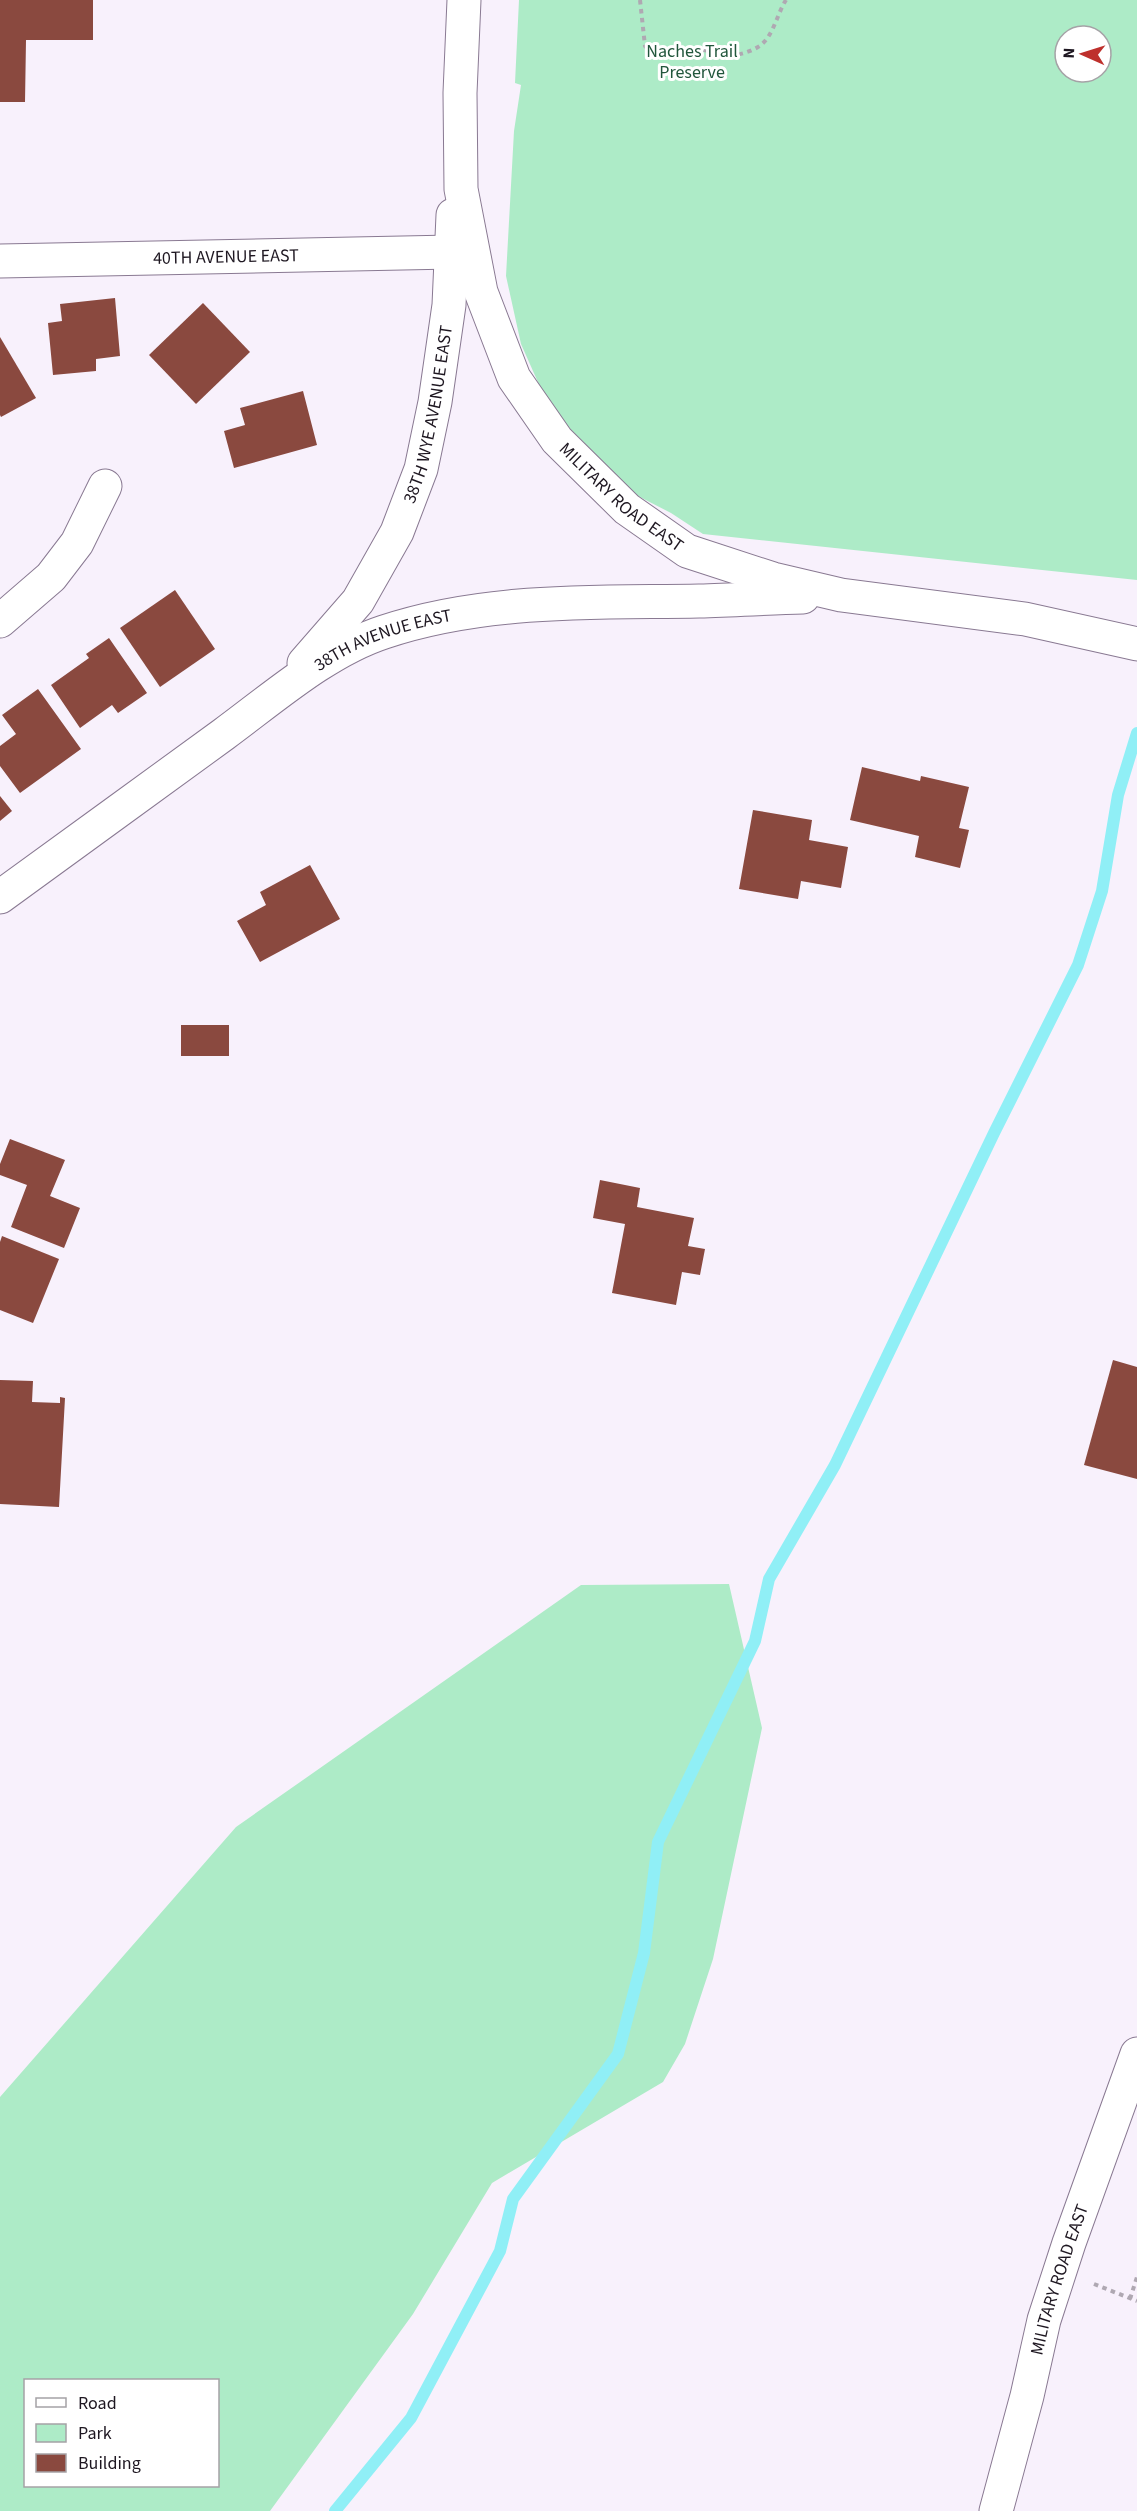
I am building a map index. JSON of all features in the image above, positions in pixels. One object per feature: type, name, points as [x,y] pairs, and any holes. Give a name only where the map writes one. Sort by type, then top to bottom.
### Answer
[{"type":"street","name":"MILITARY ROAD EAST","points":[[464,0],[460,93],[461,189],[481,292],[514,378],[557,440],[627,509],[687,551],[773,579],[841,595],[1025,619],[1137,644]]},
{"type":"street","name":"38TH WYE AVENUE EAST","points":[[277,694],[358,601],[397,532],[421,469],[435,402],[449,305],[460,93]]},
{"type":"street","name":"40TH AVENUE EAST","points":[[0,261],[452,252]]},
{"type":"street","points":[[0,621],[51,577],[77,543],[105,486]]},
{"type":"street","name":"38TH AVENUE EAST","points":[[0,897],[277,694],[340,651],[382,632],[432,618],[496,608],[585,601],[700,601],[841,595]]},
{"type":"street","name":"MILITARY ROAD EAST","points":[[996,2511],[1027,2396],[1044,2320],[1069,2243],[1137,2054]]},
{"type":"path","points":[[640,0],[645,46],[651,52],[662,56],[703,50],[722,55],[747,52],[761,45],[771,33],[786,0]]},
{"type":"path","points":[[1137,2277],[1130,2299],[1137,2301]]},
{"type":"green space","name":"Naches Trail Preserve","points":[[519,0],[1137,0],[1137,580],[703,534],[671,513],[634,494],[589,452],[545,398],[521,344],[506,276],[514,131],[521,85],[515,83]]},
{"type":"green space","points":[[729,1584],[762,1728],[713,1959],[685,2044],[663,2082],[492,2183],[413,2314],[270,2511],[0,2511],[0,2097],[236,1827],[581,1585]]},
{"type":"building","points":[[0,0],[93,0],[93,40],[26,40],[25,102],[0,102]]},
{"type":"building","points":[[115,298],[120,356],[96,359],[96,371],[53,375],[48,323],[62,321],[60,304]]},
{"type":"building","points":[[203,303],[250,352],[196,404],[149,355]]},
{"type":"building","points":[[0,337],[36,398],[1,417],[0,415]]},
{"type":"building","points":[[303,391],[317,445],[234,468],[224,431],[245,425],[240,408]]},
{"type":"building","points":[[175,590],[215,649],[160,687],[120,628]]},
{"type":"building","points":[[109,638],[147,693],[118,713],[112,705],[80,728],[51,685],[89,658],[86,654]]},
{"type":"building","points":[[38,689],[81,749],[20,793],[0,766],[0,746],[16,734],[2,715]]},
{"type":"building","points":[[862,767],[920,781],[921,776],[969,787],[959,828],[969,830],[960,868],[915,857],[919,836],[850,820]]},
{"type":"building","points":[[0,796],[12,811],[0,821]]},
{"type":"building","points":[[753,810],[812,820],[809,840],[848,847],[841,888],[801,881],[798,899],[739,889]]},
{"type":"building","points":[[310,865],[340,919],[260,962],[237,921],[266,905],[260,892]]},
{"type":"building","points":[[181,1025],[229,1025],[229,1056],[181,1056]]},
{"type":"building","points":[[10,1139],[65,1160],[50,1196],[80,1208],[64,1248],[11,1227],[27,1185],[0,1175],[0,1164]]},
{"type":"building","points":[[600,1180],[640,1188],[637,1207],[694,1218],[688,1246],[705,1249],[700,1275],[682,1272],[676,1305],[612,1293],[625,1224],[593,1218]]},
{"type":"building","points":[[2,1236],[59,1259],[33,1323],[0,1310],[0,1242]]},
{"type":"building","points":[[1113,1360],[1137,1367],[1137,1479],[1084,1465]]},
{"type":"building","points":[[0,1380],[33,1381],[32,1402],[60,1403],[60,1397],[65,1398],[59,1507],[0,1504]]},
{"type":"waterway","points":[[335,2511],[411,2418],[500,2251],[513,2199],[618,2054],[644,1953],[658,1842],[755,1641],[769,1579],[835,1465],[994,1133],[1078,965],[1102,891],[1118,795],[1137,733]]}]
